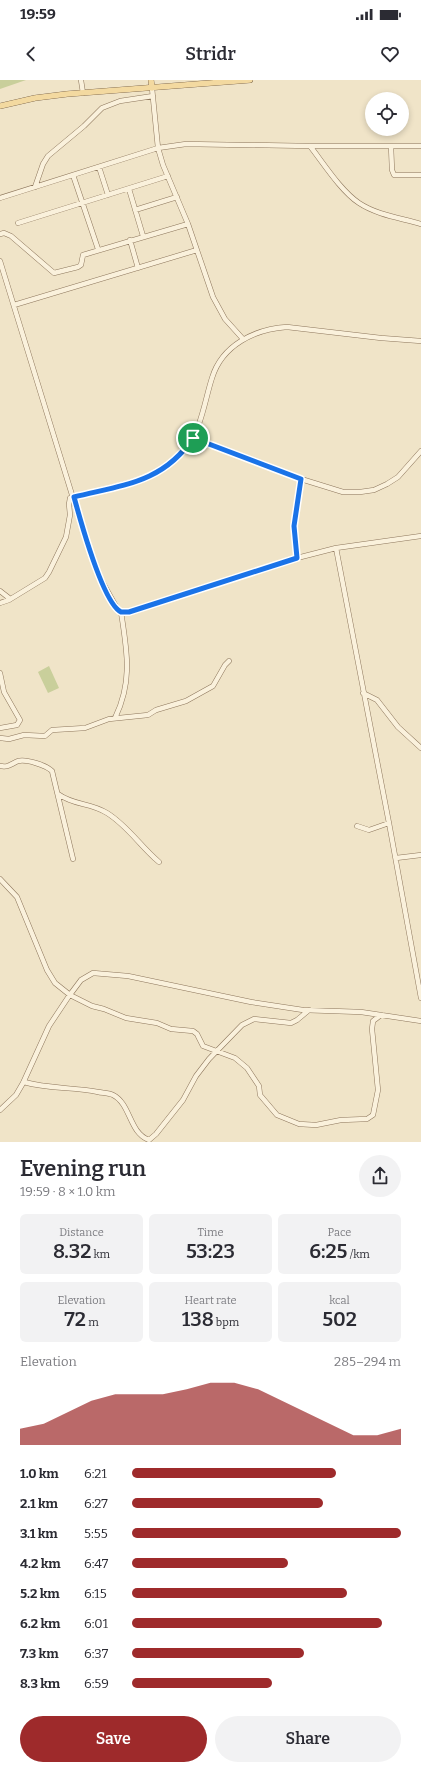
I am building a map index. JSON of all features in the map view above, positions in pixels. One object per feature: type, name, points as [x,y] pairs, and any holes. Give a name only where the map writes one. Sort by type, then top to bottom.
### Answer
[{"type":"main road","points":[[151,80],[152,88]]},
{"type":"main road","points":[[0,106],[35,98],[83,92],[250,80]]},
{"type":"street","points":[[81,80],[83,92]]},
{"type":"street","points":[[152,88],[158,148],[168,176],[188,224],[208,285],[218,308],[243,339]]},
{"type":"street","points":[[35,187],[43,164],[48,156],[84,126],[102,108],[120,101],[153,96]]},
{"type":"street","points":[[0,198],[158,148],[186,144],[421,146]]},
{"type":"street","points":[[310,146],[350,196],[358,202],[376,211],[421,224]]},
{"type":"street","points":[[391,146],[392,170],[394,175],[421,175]]},
{"type":"street","points":[[99,167],[108,195]]},
{"type":"street","points":[[73,175],[98,249]]},
{"type":"street","points":[[18,223],[168,176]]},
{"type":"street","points":[[129,189],[143,236]]},
{"type":"street","points":[[135,210],[177,197]]},
{"type":"street","points":[[0,234],[4,233],[11,236],[54,273],[80,265],[83,254],[188,224]]},
{"type":"street","points":[[130,240],[138,268]]},
{"type":"street","points":[[14,305],[197,250]]},
{"type":"street","points":[[0,261],[98,574],[115,607],[121,612],[129,612],[297,558],[336,548],[421,536]]},
{"type":"street","points":[[0,603],[9,600],[9,598],[45,578],[49,572],[66,536],[70,515],[70,498],[141,480],[153,475],[176,460],[193,438],[201,420],[212,377],[220,362],[230,349],[243,339],[257,332],[272,328],[287,327],[421,341]]},
{"type":"street","points":[[193,438],[301,479],[343,492],[374,490],[387,484],[398,477],[421,451]]},
{"type":"street","points":[[297,558],[294,526],[301,479]]},
{"type":"street","points":[[336,548],[396,858],[421,998]]},
{"type":"street","points":[[0,591],[9,598]]},
{"type":"street","points":[[115,718],[124,693],[128,672],[121,612]]},
{"type":"street","points":[[0,738],[9,739],[24,735],[45,736],[51,730],[85,728],[104,720],[148,716],[156,710],[186,701],[213,686],[225,665],[229,661]]},
{"type":"street","points":[[0,673],[4,692],[20,720],[17,725],[0,728]]},
{"type":"street","points":[[363,693],[377,700],[398,727],[421,748]]},
{"type":"street","points":[[0,766],[11,766],[21,761],[46,767],[52,771],[73,859]]},
{"type":"street","points":[[58,794],[70,802],[96,806],[121,822],[159,862]]},
{"type":"street","points":[[357,826],[369,830],[376,829],[389,823]]},
{"type":"street","points":[[396,858],[421,855]]},
{"type":"street","points":[[0,878],[17,897],[52,980],[70,995],[92,1006],[126,1018],[156,1023],[171,1029],[193,1031],[197,1034],[203,1046],[235,1058],[247,1068],[259,1086],[260,1095],[277,1115],[299,1124],[316,1125],[341,1120],[367,1118],[373,1115],[378,1090],[372,1029],[374,1021],[381,1015]]},
{"type":"street","points":[[0,1110],[16,1095],[24,1082],[49,1026],[70,995],[81,980],[93,973],[128,976],[251,1002],[309,1010],[338,1010],[421,1021]]},
{"type":"street","points":[[24,1082],[37,1086],[84,1089],[112,1095],[120,1101],[135,1128],[142,1137],[149,1140],[156,1134],[182,1100],[196,1076],[216,1050],[242,1025],[254,1019],[291,1023],[309,1010]]},
{"type":"green space","points":[[0,80],[26,80],[0,89]]},
{"type":"green space","points":[[49,666],[59,688],[48,693],[38,672]]},
{"type":"route","points":[[193,438],[206,445],[301,479],[294,516],[294,537],[297,558],[129,612],[121,612],[115,607],[98,574],[74,497],[141,480],[153,475],[176,460],[193,438]]}]
